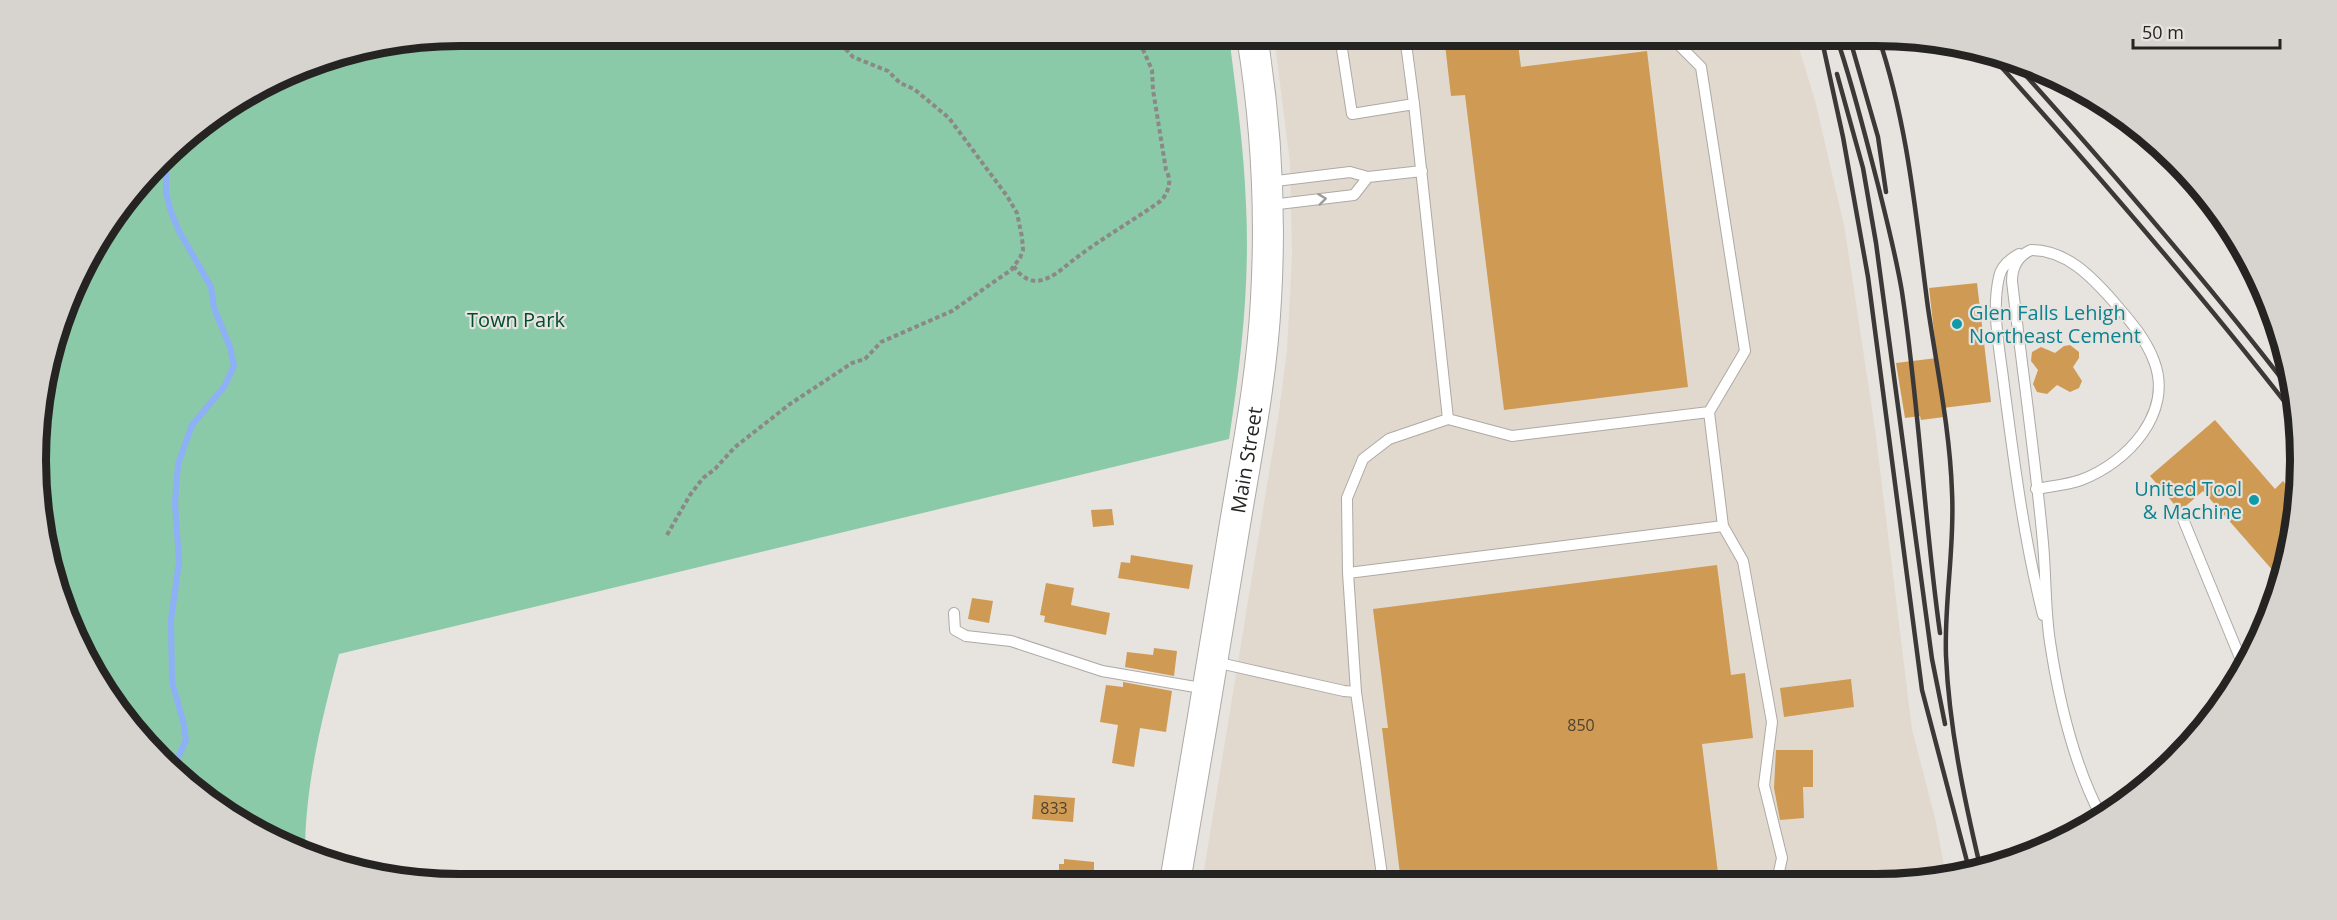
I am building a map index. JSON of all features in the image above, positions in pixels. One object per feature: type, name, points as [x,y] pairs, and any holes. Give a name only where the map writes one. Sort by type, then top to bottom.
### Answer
[{"type":"main road","name":"Main Street","points":[[1176,874],[1250,429],[1264,329],[1267,283],[1267,194],[1263,127],[1253,46]]},
{"type":"lane","points":[[1342,46],[1352,114],[1414,104]]},
{"type":"lane","points":[[1406,46],[1448,419]]},
{"type":"lane","points":[[1680,46],[1701,67],[1745,351],[1709,412],[1723,526],[1743,561],[1772,722],[1764,785],[1782,858],[1779,874]]},
{"type":"lane","points":[[1267,194],[1350,172],[1368,177],[1422,171]]},
{"type":"lane","points":[[1267,194],[1354,195],[1368,177]]},
{"type":"lane","points":[[2036,489],[2080,481],[2117,460],[2146,428],[2156,409],[2159,394],[2157,371],[2145,340],[2095,281],[2062,257],[2044,250],[2031,250],[2014,256],[2002,267],[1996,311],[2009,421],[2032,574],[2071,741],[2090,796],[2098,810]]},
{"type":"lane","points":[[2031,250],[2017,261],[2011,278],[2043,543],[2049,642]]},
{"type":"lane","points":[[1382,874],[1356,692],[1348,573],[1347,498],[1363,459],[1389,439],[1448,419],[1512,436],[1709,412]]},
{"type":"lane","points":[[2183,519],[2240,658]]},
{"type":"lane","points":[[1348,573],[1723,526]]},
{"type":"lane","points":[[954,613],[955,630],[966,636],[1011,641],[1102,671],[1210,675],[1246,670],[1356,692]]},
{"type":"path","points":[[667,534],[703,478],[715,469],[735,447],[790,404],[852,363],[865,359],[880,342],[952,311],[993,284],[1014,266],[1023,250],[1017,213],[949,118],[914,89],[900,83],[888,71],[853,57],[843,46]]},
{"type":"path","points":[[1014,266],[1017,272],[1029,280],[1043,280],[1162,200],[1169,189],[1169,176],[1166,170],[1153,90],[1152,70],[1141,46]]},
{"type":"shaded area","points":[[1275,46],[1798,46],[1815,100],[1845,230],[1875,429],[1912,729],[1935,818],[1944,868],[1877,874],[1203,874],[1279,412],[1287,350],[1292,256],[1290,163]]},
{"type":"green space","name":"Town Park","points":[[1230,46],[1242,141],[1247,264],[1237,381],[1229,439],[339,654],[311,777],[305,843],[253,818],[230,804],[187,771],[149,733],[116,690],[89,643],[68,593],[54,541],[47,487],[47,433],[54,379],[68,327],[89,277],[116,230],[149,187],[187,149],[230,116],[277,89],[302,78],[327,68],[379,54],[433,47]]},
{"type":"building","points":[[1445,46],[1518,46],[1521,67],[1647,51],[1688,387],[1504,410],[1465,95],[1451,96]]},
{"type":"building","name":"Glen Falls Lehigh Northeast Cement","points":[[1977,283],[1991,402],[1943,408],[1944,417],[1921,420],[1920,416],[1905,418],[1896,363],[1937,358],[1929,288]]},
{"type":"building","points":[[2070,345],[2079,352],[2079,358],[2073,367],[2082,381],[2079,388],[2070,392],[2057,385],[2047,394],[2037,392],[2033,384],[2038,370],[2031,361],[2032,352],[2041,347],[2055,353],[2064,346]]},
{"type":"building","name":"United Tool & Machine","points":[[2215,420],[2275,489],[2283,481],[2290,489],[2283,541],[2275,572],[2203,491],[2180,511],[2150,476]]},
{"type":"building","points":[[1112,509],[1114,525],[1093,527],[1091,510]]},
{"type":"building","points":[[1131,555],[1193,565],[1189,589],[1118,578],[1121,562],[1130,563]]},
{"type":"building","points":[[1717,565],[1731,675],[1745,673],[1753,738],[1702,744],[1718,874],[1400,874],[1382,728],[1388,728],[1373,609]]},
{"type":"building","points":[[1046,583],[1074,588],[1071,605],[1110,613],[1106,635],[1044,622],[1045,616],[1040,615]]},
{"type":"building","points":[[972,598],[993,601],[989,623],[968,619]]},
{"type":"building","points":[[1154,648],[1177,651],[1174,676],[1125,667],[1127,652],[1153,655]]},
{"type":"building","points":[[1851,679],[1854,707],[1784,717],[1780,688]]},
{"type":"building","points":[[1123,682],[1172,691],[1166,732],[1140,728],[1134,767],[1112,763],[1118,725],[1100,722],[1106,685],[1123,687]]},
{"type":"building","points":[[1776,750],[1813,750],[1813,787],[1803,787],[1804,818],[1780,820],[1774,788]]},
{"type":"building","points":[[1034,795],[1075,798],[1073,822],[1032,819]]},
{"type":"building","points":[[1064,859],[1094,862],[1094,874],[1059,874],[1059,864],[1064,864]]},
{"type":"waterway","points":[[166,170],[166,193],[171,212],[179,231],[211,287],[214,308],[230,347],[234,366],[224,387],[192,425],[178,464],[175,503],[179,562],[171,620],[172,682],[186,740],[177,761]]},
{"type":"railway","points":[[1823,46],[1843,137],[1868,277],[1922,690],[1968,863]]},
{"type":"railway","points":[[1839,46],[1868,148],[1902,292],[1940,633]]},
{"type":"railway","points":[[1852,46],[1878,137],[1886,192]]},
{"type":"railway","points":[[1881,46],[1904,137],[1946,423],[1953,513],[1946,656],[1950,709],[1958,762],[1979,860]]},
{"type":"railway","points":[[2000,65],[2146,232],[2287,405]]},
{"type":"railway","points":[[1837,74],[1863,168],[1876,243],[1932,659],[1945,724]]},
{"type":"railway","points":[[2024,74],[2157,225],[2283,381]]},
{"type":"place","name":"Glen Falls Lehigh Northeast Cement","points":[[1957,324]]},
{"type":"place","name":"United Tool & Machine","points":[[2254,500]]}]
